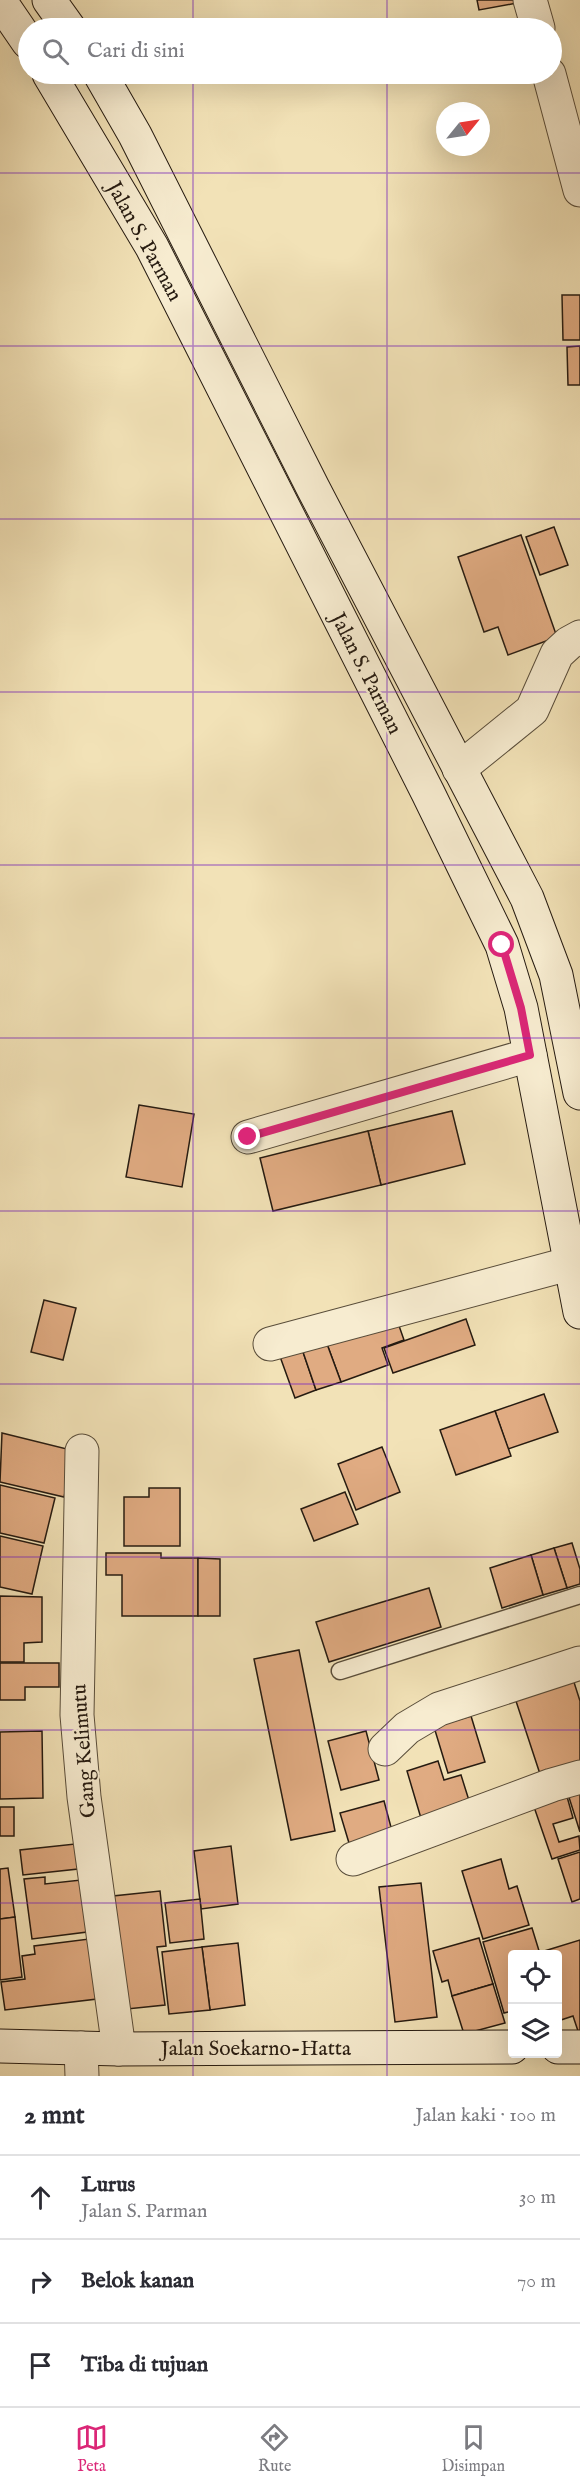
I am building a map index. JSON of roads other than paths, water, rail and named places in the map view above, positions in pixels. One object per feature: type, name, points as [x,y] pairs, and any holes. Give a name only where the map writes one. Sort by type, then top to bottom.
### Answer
[{"type":"main road","points":[[49,0],[62,18]]},
{"type":"main road","points":[[530,0],[534,18]]},
{"type":"main road","points":[[0,1],[18,27]]},
{"type":"main road","name":"Jalan S. Parman","points":[[55,84],[152,247],[428,793],[502,945],[521,1008],[580,1312]]},
{"type":"main road","name":"Jalan S. Parman","points":[[106,84],[135,135],[313,488],[527,898],[556,975],[580,1093]]},
{"type":"main road","points":[[552,84],[580,190]]},
{"type":"main road","points":[[459,769],[532,710],[557,654],[580,637]]},
{"type":"main road","points":[[248,1137],[530,1055]]},
{"type":"main road","points":[[270,1344],[572,1263]]},
{"type":"main road","name":"Gang Kelimutu","points":[[82,1451],[77,1704],[79,1746],[119,2049]]},
{"type":"main road","points":[[385,1749],[407,1728],[439,1709],[580,1664]]},
{"type":"main road","points":[[353,1859],[552,1785],[580,1777]]},
{"type":"main road","name":"Jalan Soekarno-Hatta","points":[[0,2046],[81,2062],[119,2049],[508,2047]]},
{"type":"main road","points":[[562,2047],[580,2047]]},
{"type":"lane","points":[[340,1671],[580,1595]]}]
